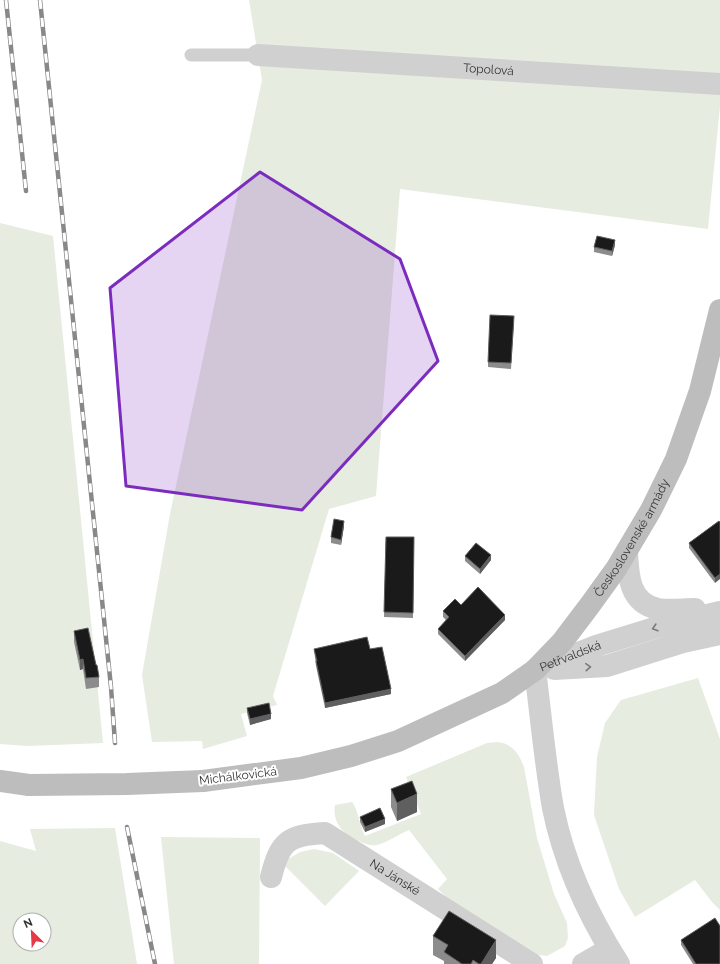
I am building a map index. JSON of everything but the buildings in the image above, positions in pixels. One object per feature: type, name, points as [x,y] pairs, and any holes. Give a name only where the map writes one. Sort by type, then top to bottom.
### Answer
[{"type":"street","name":"Topolová","points":[[258,55],[720,84]]},
{"type":"street","name":"Československé armády","points":[[466,710],[502,693],[535,670],[562,642],[627,552],[651,510],[676,459],[700,391],[720,310]]},
{"type":"street","points":[[627,552],[629,579],[632,589],[638,597],[649,606],[669,610],[720,608]]},
{"type":"street","name":"Petřvaldská","points":[[535,670],[596,646],[661,626],[720,612]]},
{"type":"street","name":"Petřvaldská","points":[[535,670],[607,666],[683,642],[720,634]]},
{"type":"street","points":[[535,670],[550,783],[560,834],[578,886],[614,957],[583,964]]},
{"type":"street","name":"Michálkovická","points":[[0,781],[29,785],[127,784],[203,781],[301,768],[351,756],[398,741],[466,710]]},
{"type":"street","name":"Na Jánské","points":[[271,877],[276,860],[285,844],[304,834],[325,833],[532,964]]},
{"type":"lane","points":[[191,55],[258,55]]},
{"type":"highlighted area","points":[[260,172],[400,259],[438,361],[302,510],[126,486],[110,288]]},
{"type":"shaded area","points":[[249,0],[720,0],[720,106],[708,229],[400,189],[376,496],[329,509],[273,696],[277,705],[241,714],[247,736],[203,749],[202,741],[152,742],[142,675],[170,514],[262,80]]},
{"type":"shaded area","points":[[0,223],[53,236],[103,743],[28,746],[0,744]]},
{"type":"shaded area","points":[[698,678],[720,739],[720,910],[695,880],[635,917],[619,889],[594,815],[597,757],[605,723],[621,700]]},
{"type":"shaded area","points":[[498,742],[511,747],[520,757],[524,767],[537,838],[554,894],[567,923],[568,938],[565,946],[547,956],[532,954],[451,902],[438,889],[447,879],[409,830],[381,844],[370,845],[361,842],[344,832],[337,823],[335,817],[335,805],[352,802],[356,809],[365,836],[421,814],[406,777],[487,743]]},
{"type":"shaded area","points":[[115,828],[137,964],[0,964],[0,841],[36,851],[30,829]]},
{"type":"shaded area","points":[[161,837],[260,838],[259,964],[174,964]]},
{"type":"shaded area","points":[[314,849],[333,853],[359,871],[325,906],[282,863],[300,852]]},
{"type":"railway","points":[[6,0],[26,191]]},
{"type":"railway","points":[[40,0],[111,687],[115,743]]},
{"type":"railway","points":[[127,827],[155,964]]}]
